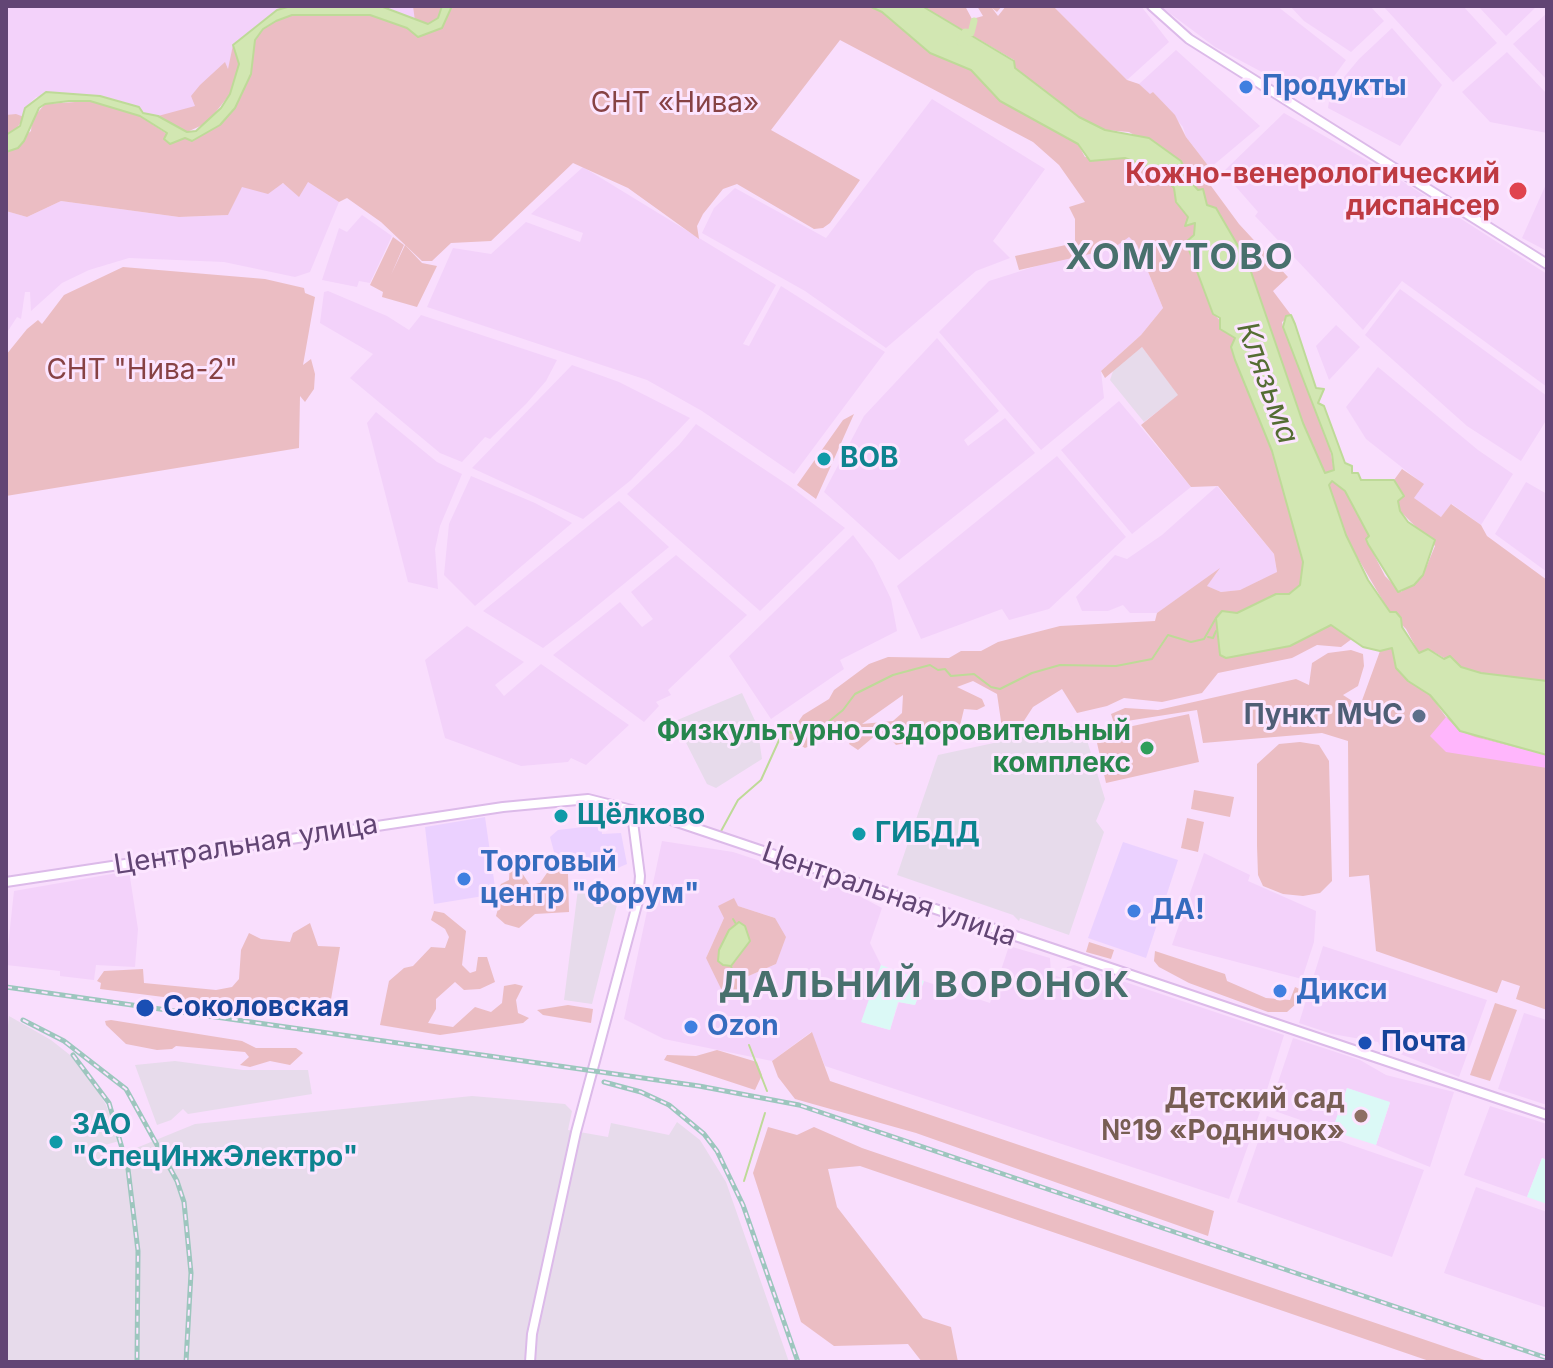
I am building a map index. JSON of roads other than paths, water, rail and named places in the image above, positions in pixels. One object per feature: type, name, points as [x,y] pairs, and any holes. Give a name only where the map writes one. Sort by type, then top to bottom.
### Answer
[{"type":"main road","points":[[1152,6],[1189,39],[1547,264]]},
{"type":"main road","name":"Центральная улица","points":[[6,882],[553,800],[588,799],[628,811],[634,808],[641,814],[718,837],[1547,1115]]},
{"type":"main road","points":[[530,1362],[532,1334],[576,1132],[638,901],[640,876],[633,822],[628,818],[628,811]]},
{"type":"main road","points":[[633,822],[639,820],[641,814]]},
{"type":"water","points":[[291,6],[383,7],[428,24],[438,18],[442,6],[452,6],[442,28],[418,37],[407,28],[370,15],[292,15],[276,21],[263,29],[255,40],[251,74],[235,108],[220,125],[192,141],[185,138],[170,144],[164,139],[167,133],[140,116],[90,101],[69,101],[45,104],[39,108],[24,141],[18,148],[6,152],[6,135],[20,126],[25,108],[46,92],[100,96],[139,107],[143,113],[158,116],[187,132],[196,131],[221,108],[230,94],[239,64],[233,45],[277,10]]},
{"type":"water","name":"Клязьма","points":[[869,6],[922,6],[1014,61],[1015,68],[1079,117],[1105,130],[1149,138],[1181,161],[1190,181],[1198,190],[1203,189],[1207,205],[1216,208],[1248,263],[1303,423],[1325,473],[1334,470],[1332,454],[1283,327],[1286,316],[1291,315],[1295,324],[1316,388],[1324,389],[1318,403],[1324,406],[1345,463],[1352,466],[1352,473],[1358,473],[1361,480],[1394,480],[1404,496],[1398,501],[1400,511],[1408,522],[1435,540],[1423,575],[1414,585],[1398,592],[1368,544],[1366,539],[1369,536],[1345,491],[1332,481],[1329,485],[1346,535],[1368,580],[1390,612],[1396,612],[1401,618],[1402,627],[1419,653],[1428,649],[1444,659],[1450,656],[1461,667],[1481,673],[1547,681],[1547,755],[1460,731],[1430,695],[1408,681],[1396,668],[1392,648],[1380,651],[1363,647],[1331,625],[1290,646],[1226,658],[1220,655],[1216,618],[1222,611],[1237,613],[1276,594],[1289,594],[1300,585],[1303,562],[1272,451],[1231,347],[1235,338],[1220,329],[1220,318],[1213,314],[1186,242],[1194,235],[1195,223],[1185,226],[1188,217],[1176,202],[1174,188],[1157,170],[1125,158],[1090,161],[1078,144],[1000,101],[971,70],[930,53],[882,12]]},
{"type":"water","points":[[739,922],[745,926],[750,941],[731,966],[723,965],[718,961],[719,950],[729,930]]},
{"type":"waterway","points":[[960,42],[965,32],[971,33],[974,21]]},
{"type":"waterway","points":[[720,833],[738,800],[761,780],[780,738],[788,732],[802,734],[822,727],[843,710],[855,694],[893,675],[930,665],[938,670],[945,669],[951,676],[974,674],[991,687],[1000,689],[1032,673],[1060,665],[1116,666],[1152,659],[1168,635],[1191,642],[1204,639],[1216,618]]},
{"type":"waterway","points":[[1208,637],[1213,638],[1216,631]]},
{"type":"waterway","points":[[733,919],[736,924]]},
{"type":"waterway","points":[[730,990],[734,976],[731,966]]},
{"type":"waterway","points":[[749,1045],[767,1091]]},
{"type":"waterway","points":[[744,1181],[765,1113]]},
{"type":"railway","points":[[6,987],[699,1086],[799,1105],[1547,1358]]},
{"type":"railway","points":[[23,1020],[64,1041],[126,1089],[177,1181],[184,1202],[191,1273],[186,1362]]},
{"type":"railway","points":[[73,1055],[109,1103],[128,1169],[138,1251],[137,1362]]},
{"type":"railway","points":[[604,1082],[641,1092],[669,1105],[704,1134],[717,1151],[743,1205],[798,1362]]},
{"type":"place","name":"Продукты","points":[[1246,87]]},
{"type":"place","name":"Кожно-венерологический диспансер","points":[[1518,191]]},
{"type":"place","name":"ВОВ","points":[[824,459]]},
{"type":"place","name":"Пункт МЧС","points":[[1419,716]]},
{"type":"place","name":"Физкультурно-оздоровительный комплекс","points":[[1147,748]]},
{"type":"place","name":"Щёлково","points":[[561,816]]},
{"type":"place","name":"ГИБДД","points":[[859,834]]},
{"type":"place","name":"Торговый центр \"Форум\"","points":[[464,879]]},
{"type":"place","name":"ДА!","points":[[1134,911]]},
{"type":"place","name":"Дикси","points":[[1280,991]]},
{"type":"place","name":"Соколовская","points":[[145,1008]]},
{"type":"place","name":"Ozon","points":[[691,1027]]},
{"type":"place","name":"Почта","points":[[1365,1043]]},
{"type":"place","name":"Детский сад №19 «Родничок»","points":[[1361,1116]]},
{"type":"place","name":"ЗАО \"СпецИнжЭлектро\"","points":[[56,1142]]},
{"type":"district","name":"ХОМУТОВО","points":[[1180,258]]},
{"type":"district","name":"ДАЛЬНИЙ ВОРОНОК","points":[[925,986]]},
{"type":"park label","name":"СНТ «Нива»","points":[[675,104]]},
{"type":"park label","name":"СНТ \"Нива-2\"","points":[[142,371]]}]
